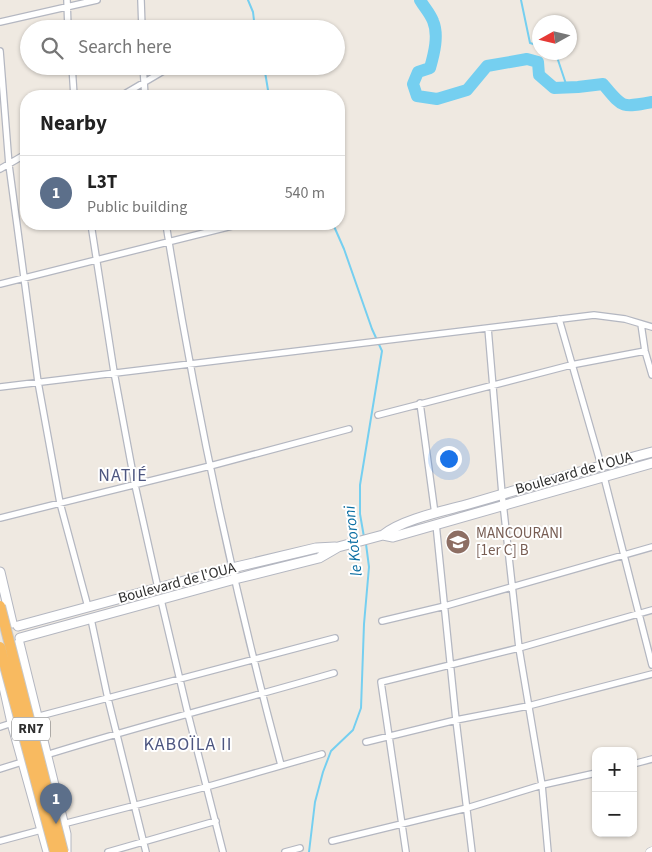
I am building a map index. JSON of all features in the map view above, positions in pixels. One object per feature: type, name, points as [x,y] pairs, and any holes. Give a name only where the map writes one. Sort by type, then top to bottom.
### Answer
[{"type":"highway","name":"RN7","points":[[0,606],[64,852]]},
{"type":"highway","name":"RN7","points":[[0,649],[55,852]]},
{"type":"main road","name":"Boulevard de l'OUA","points":[[0,622],[6,621],[15,624],[88,607],[232,568],[316,548],[338,547],[373,538],[383,535],[392,528],[435,519],[502,494],[652,452]]},
{"type":"main road","points":[[435,519],[504,505],[652,463]]},
{"type":"main road","points":[[0,649],[12,650],[19,640],[235,579],[319,558],[338,547]]},
{"type":"main road","points":[[0,572],[15,624],[36,717],[64,824],[66,834],[64,852]]},
{"type":"main road","points":[[0,669],[22,762],[48,852]]},
{"type":"street","points":[[0,22],[66,3],[97,0]]},
{"type":"street","points":[[141,0],[142,20]]},
{"type":"street","points":[[66,3],[67,20]]},
{"type":"street","points":[[0,52],[9,165],[38,382],[60,503],[88,607]]},
{"type":"street","points":[[73,75],[74,90]]},
{"type":"street","points":[[143,75],[144,90]]},
{"type":"street","points":[[131,90],[157,75]]},
{"type":"street","points":[[0,169],[20,158]]},
{"type":"street","points":[[92,230],[114,372],[135,484],[158,588]]},
{"type":"street","points":[[167,230],[189,364],[210,466],[253,660],[281,765]]},
{"type":"street","points":[[0,284],[216,230]]},
{"type":"street","points":[[0,388],[114,372],[594,315],[625,319],[652,327]]},
{"type":"street","points":[[559,319],[601,465]]},
{"type":"street","points":[[641,324],[644,351],[652,375]]},
{"type":"street","points":[[488,328],[502,494],[519,648],[542,786],[548,852]]},
{"type":"street","points":[[378,415],[492,384],[571,365],[644,351]]},
{"type":"street","points":[[420,403],[435,519],[472,852]]},
{"type":"street","points":[[0,518],[210,466],[349,429]]},
{"type":"street","points":[[604,477],[652,665]]},
{"type":"street","points":[[382,622],[652,547]]},
{"type":"street","points":[[161,600],[223,852]]},
{"type":"street","points":[[406,852],[381,682],[519,648],[652,610]]},
{"type":"street","points":[[91,620],[146,852]]},
{"type":"street","points":[[36,717],[336,638]]},
{"type":"street","points":[[46,755],[117,733],[334,673]]},
{"type":"street","points":[[366,742],[456,720],[528,706],[652,674]]},
{"type":"street","points":[[0,727],[12,723]]},
{"type":"street","points":[[64,824],[322,754]]},
{"type":"street","points":[[637,763],[652,759]]},
{"type":"street","points":[[0,769],[22,762]]},
{"type":"street","points":[[332,841],[467,808],[542,786],[592,774]]},
{"type":"street","points":[[108,852],[216,821]]},
{"type":"street","points":[[0,841],[41,830]]},
{"type":"street","points":[[284,852],[300,848]]},
{"type":"waterway","name":"le Kotoroni","points":[[248,0],[254,20]]},
{"type":"waterway","points":[[420,0],[433,21],[436,38],[430,68],[418,72],[413,84],[417,96],[437,99],[467,90],[487,66],[527,59],[538,62],[539,75],[554,88],[603,84],[623,104],[634,105],[652,102]]},
{"type":"waterway","points":[[521,0],[530,43],[532,44]]},
{"type":"waterway","points":[[558,60],[567,87]]},
{"type":"waterway","name":"le Kotoroni","points":[[266,75],[268,90]]},
{"type":"waterway","name":"le Kotoroni","points":[[336,230],[382,351],[360,485],[360,514],[364,537]]},
{"type":"waterway","name":"le Kotoroni","points":[[309,852],[315,802],[323,772],[331,751],[353,730],[361,708],[364,624],[369,567],[366,544]]},
{"type":"place","name":"MANCOURANI [1er C] B","points":[[458,542]]},
{"type":"place","name":"L3T","points":[[56,824]]},
{"type":"district","name":"NATIÉ","points":[[123,475]]},
{"type":"district","name":"KABOÏLA II","points":[[188,744]]}]
